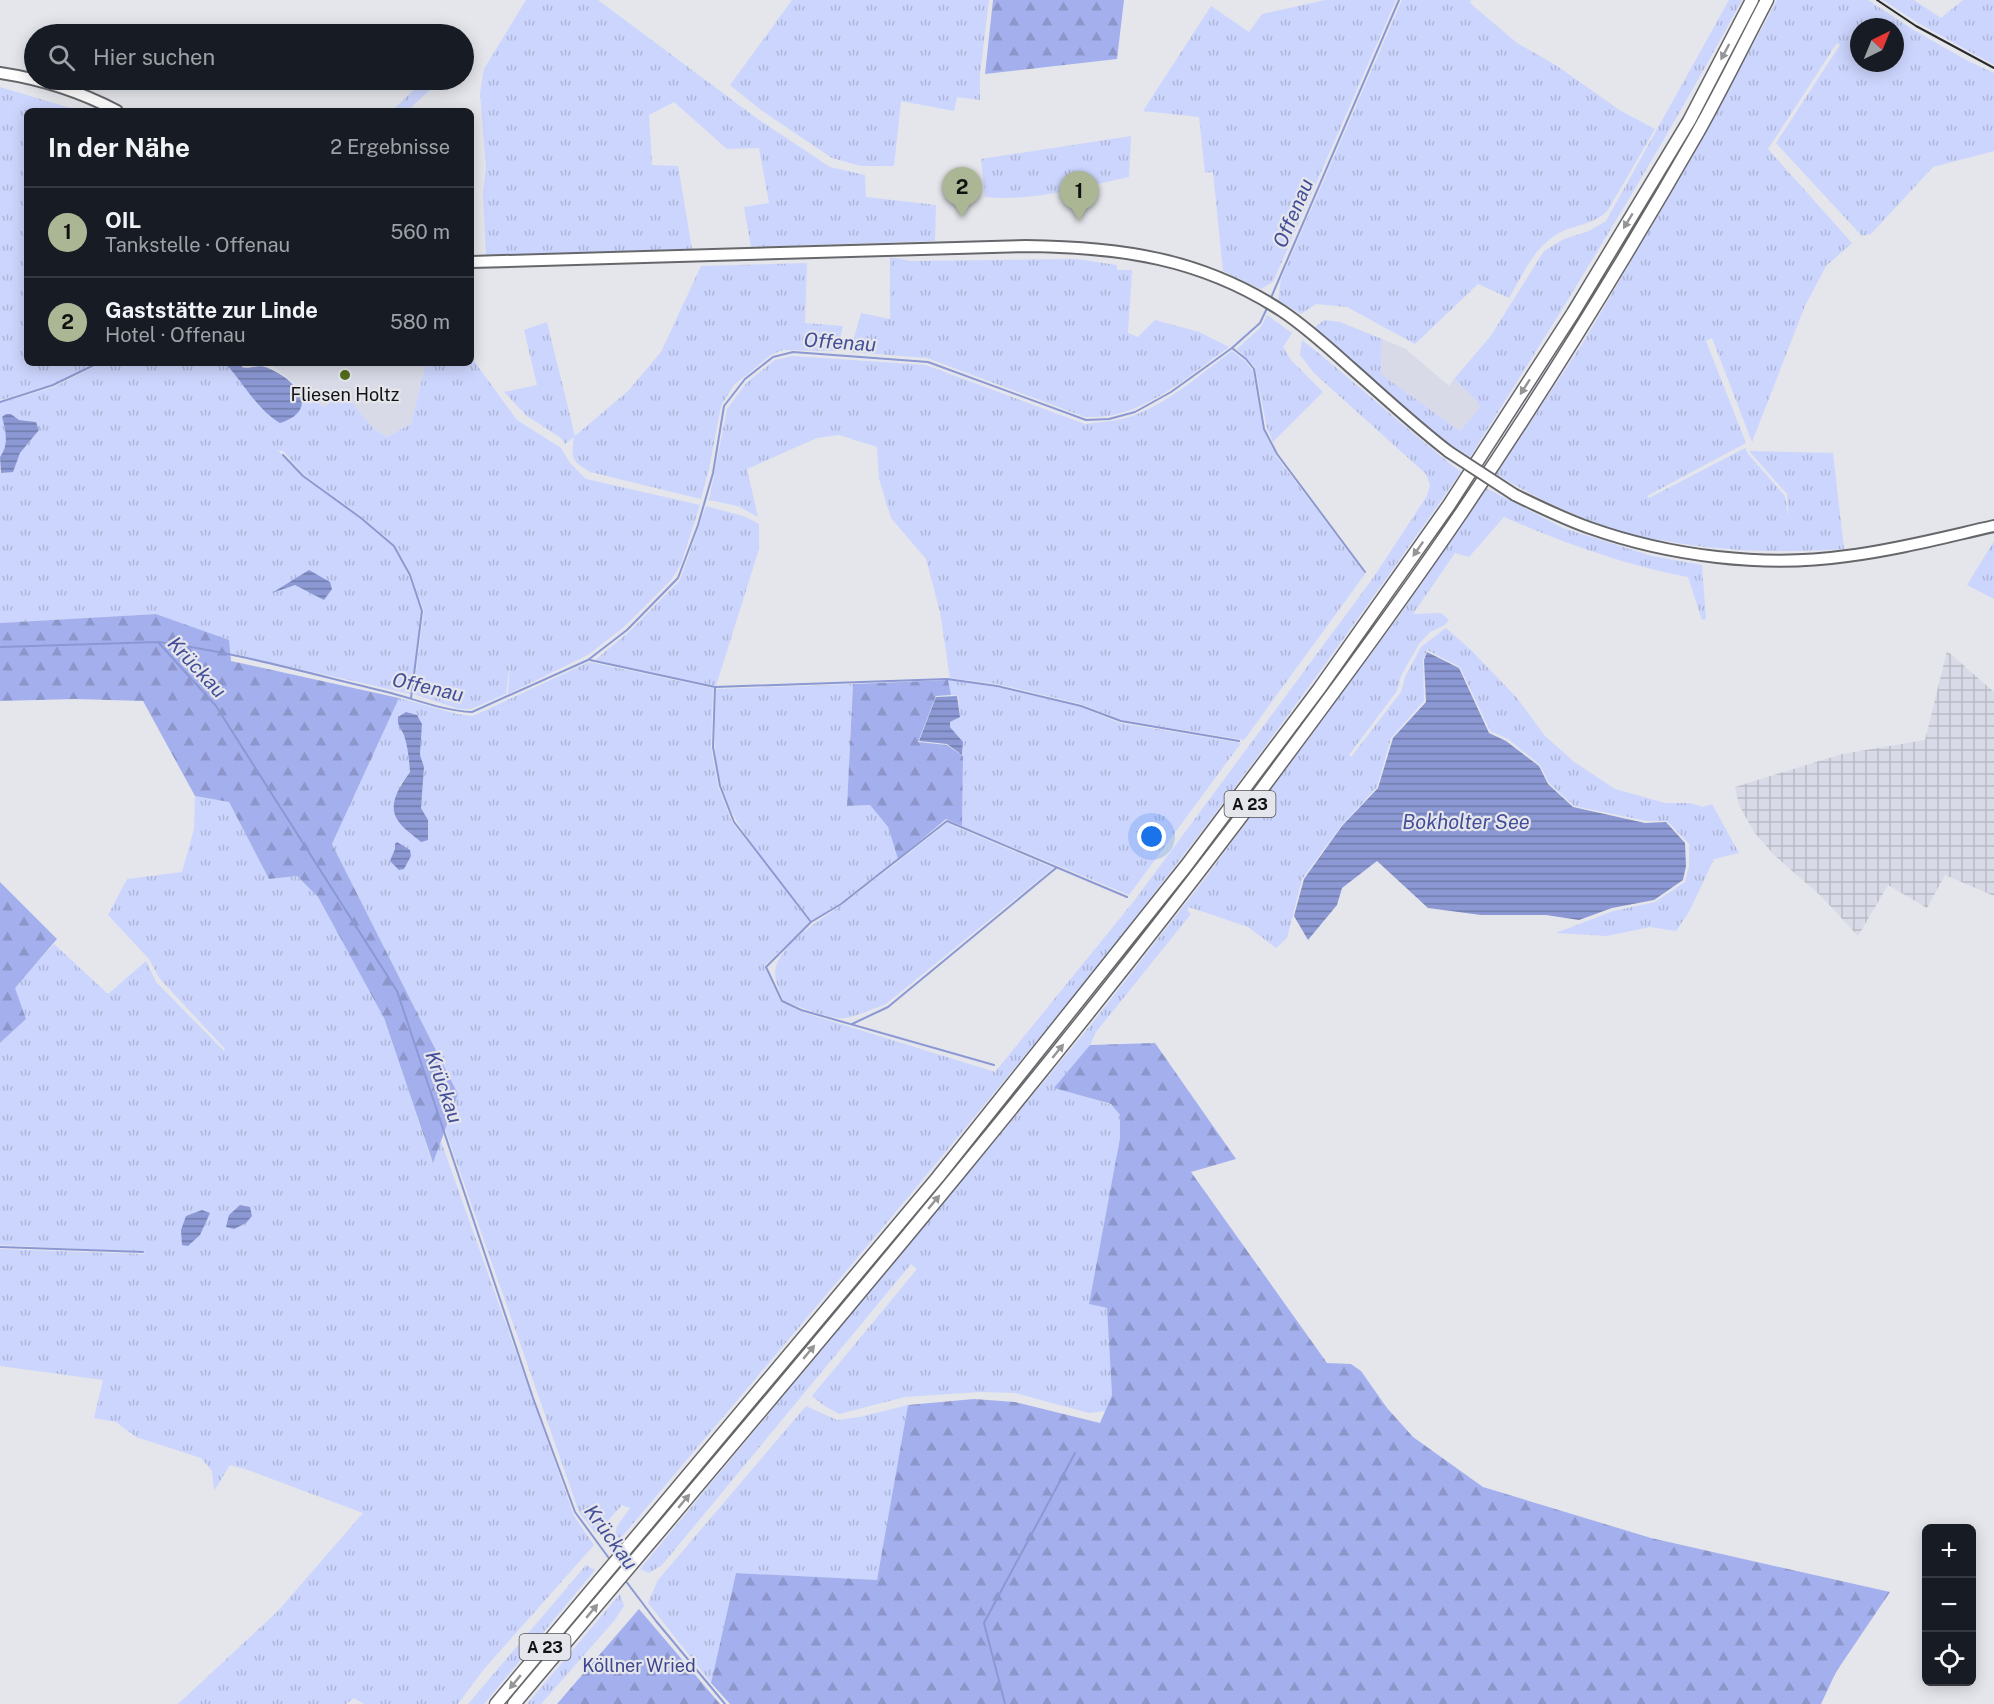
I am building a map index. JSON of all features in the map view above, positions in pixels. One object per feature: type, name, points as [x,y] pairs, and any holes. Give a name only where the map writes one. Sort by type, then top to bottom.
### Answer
[{"type":"highway","name":"A 23","points":[[496,1704],[938,1177],[1186,866],[1319,689],[1449,505],[1573,313],[1689,121],[1752,0]]},
{"type":"highway","name":"A 23","points":[[514,1704],[949,1185],[1074,1031],[1198,873],[1332,696],[1460,514],[1583,324],[1700,129],[1767,0]]},
{"type":"main road","points":[[5,74],[24,78]]},
{"type":"main road","points":[[66,90],[110,108]]},
{"type":"main road","points":[[474,262],[1058,246],[1127,252],[1181,264],[1262,299],[1283,311],[1319,339],[1449,452],[1515,495],[1590,528],[1648,545],[1706,556],[1774,560],[1845,557],[1994,526]]},
{"type":"shaded area","points":[[1382,339],[1406,349],[1449,386],[1454,379],[1478,402],[1481,408],[1460,431],[1381,374]]},
{"type":"shaded area","points":[[273,366],[425,366],[411,424],[387,437],[373,428],[349,399],[337,397],[326,407]]},
{"type":"shaded area","points":[[1947,651],[1994,692],[1994,896],[1945,875],[1927,908],[1888,885],[1858,936],[1821,896],[1774,855],[1754,832],[1739,805],[1735,787],[1842,754],[1925,740]]},
{"type":"green space","points":[[526,0],[598,0],[755,117],[830,167],[865,175],[866,197],[936,205],[935,241],[751,247],[744,207],[769,203],[759,148],[727,149],[674,102],[649,115],[652,165],[678,166],[692,249],[486,255],[483,192],[486,168],[480,93],[484,69]]},
{"type":"green space","points":[[792,0],[989,0],[980,74],[980,100],[957,97],[954,111],[901,101],[894,166],[861,166],[832,158],[761,110],[730,85]]},
{"type":"green space","points":[[993,0],[1124,0],[1117,59],[985,74]]},
{"type":"green space","points":[[1325,0],[1396,0],[1273,282],[1261,289],[1223,271],[1213,172],[1205,173],[1199,117],[1143,111],[1211,6],[1249,32],[1262,14]]},
{"type":"green space","points":[[1402,0],[1471,0],[1470,3],[1517,43],[1557,66],[1621,111],[1655,129],[1603,215],[1561,232],[1544,244],[1530,261],[1509,298],[1478,284],[1415,344],[1347,307],[1316,304],[1301,314],[1278,300],[1281,279]]},
{"type":"green space","points":[[1729,0],[1742,0],[1644,174],[1470,457],[1409,413],[1313,329],[1324,320],[1340,322],[1382,339],[1381,374],[1460,431],[1480,408],[1478,402],[1454,379],[1490,337],[1544,251],[1564,239],[1589,231],[1606,221]]},
{"type":"green space","points":[[1777,0],[1868,0],[1895,18],[1850,18],[1850,72],[1904,72],[1904,24],[1968,61],[1994,73],[1994,151],[1933,167],[1871,234],[1862,236],[1776,143],[1840,45],[1837,43],[1768,149],[1852,243],[1826,266],[1805,306],[1752,442],[1712,338],[1706,341],[1746,443],[1647,496],[1649,498],[1745,448],[1785,496],[1789,520],[1787,494],[1749,451],[1833,453],[1844,549],[1775,551],[1729,549],[1634,536],[1559,507],[1496,474],[1584,341],[1687,166]]},
{"type":"green space","points":[[1883,0],[1914,0],[1941,18],[1963,0],[1994,0],[1994,65],[1918,23]]},
{"type":"green space","points":[[0,87],[70,108],[24,108],[24,366],[89,366],[53,384],[0,400]]},
{"type":"green space","points":[[414,90],[430,90],[410,108],[395,108]]},
{"type":"green space","points":[[1131,136],[1129,177],[1039,196],[985,197],[981,159]]},
{"type":"green space","points":[[890,257],[911,261],[1076,259],[1117,265],[1117,270],[1132,270],[1128,333],[1138,337],[1155,320],[1199,332],[1229,347],[1172,388],[1141,406],[1108,416],[1085,417],[927,358],[850,352],[861,313],[890,319]]},
{"type":"green space","points":[[807,263],[805,323],[843,326],[837,351],[783,350],[771,355],[734,385],[721,406],[701,499],[590,472],[579,465],[574,458],[574,437],[565,444],[561,438],[527,416],[504,392],[537,385],[524,330],[547,322],[575,436],[628,391],[661,352],[701,266]]},
{"type":"green space","points":[[1267,315],[1292,333],[1283,347],[1291,360],[1323,392],[1273,442],[1267,428],[1255,367],[1237,349],[1261,327]]},
{"type":"green space","points":[[1302,340],[1461,472],[1355,623],[1246,772],[1172,870],[1037,1040],[899,1208],[620,1539],[615,1536],[617,1526],[630,1508],[622,1505],[596,1534],[579,1512],[445,1129],[458,1094],[332,844],[399,698],[457,714],[473,716],[589,662],[713,688],[711,747],[718,786],[732,822],[810,922],[764,966],[781,1002],[799,1011],[995,1072],[1134,901],[1373,578],[1427,496],[1430,485],[1426,474],[1314,373],[1300,355]],"holes":[[[422,724],[420,755],[424,767],[421,808],[428,820],[428,840],[399,786],[410,772],[409,753],[404,734]]]},
{"type":"green space","points":[[1232,351],[1253,371],[1263,429],[1276,456],[1365,574],[1244,740],[1122,720],[1081,704],[997,684],[950,678],[940,612],[926,559],[891,518],[879,479],[877,447],[839,435],[817,438],[747,469],[758,517],[738,506],[709,500],[727,409],[747,382],[775,360],[793,356],[926,365],[1085,424],[1123,419],[1148,409],[1186,386]]},
{"type":"green space","points":[[474,361],[517,420],[561,448],[570,463],[586,479],[700,505],[681,564],[671,580],[624,627],[588,655],[508,694],[510,661],[506,694],[471,709],[459,709],[413,694],[424,611],[411,574],[395,545],[362,517],[304,475],[283,451],[278,450],[303,477],[394,546],[409,576],[422,612],[410,694],[230,653],[228,640],[156,614],[0,623],[0,471],[1,473],[13,471],[20,453],[39,430],[36,422],[19,420],[11,414],[3,417],[6,443],[0,457],[0,403],[54,387],[95,366],[228,366],[245,385],[302,396],[295,385],[325,407],[337,397],[349,399],[373,428],[387,437],[411,424],[425,366],[474,366]]},
{"type":"green space","points":[[1486,488],[1563,528],[1652,556],[1702,565],[1706,619],[1702,620],[1688,577],[1594,552],[1504,517],[1469,557],[1455,553],[1413,614],[1441,613],[1449,620],[1445,625],[1430,632],[1419,644],[1401,676],[1397,691],[1349,755],[1351,757],[1401,692],[1405,677],[1421,647],[1446,628],[1471,650],[1517,698],[1545,736],[1573,761],[1615,789],[1665,803],[1690,803],[1703,807],[1712,804],[1739,853],[1714,859],[1689,912],[1676,931],[1650,927],[1607,936],[1556,933],[1613,911],[1655,902],[1685,882],[1689,866],[1689,844],[1667,821],[1647,821],[1574,806],[1549,783],[1540,765],[1508,739],[1490,731],[1460,667],[1427,650],[1423,660],[1424,701],[1391,738],[1377,787],[1341,826],[1302,879],[1287,938],[1276,948],[1248,927],[1189,907],[1187,910],[1191,914],[1096,1032],[1090,1045],[1055,1088],[1112,1105],[1120,1115],[1120,1138],[1089,1304],[1107,1308],[1112,1395],[1105,1411],[1089,1413],[1015,1393],[979,1392],[905,1397],[839,1414],[823,1405],[812,1396],[917,1269],[911,1264],[662,1565],[649,1573],[640,1569],[1089,1027],[1203,881],[1402,612]]},
{"type":"green space","points":[[706,506],[746,517],[759,524],[759,549],[716,686],[595,660],[629,632],[680,580]]},
{"type":"green space","points":[[1994,541],[1994,599],[1967,585]]},
{"type":"green space","points":[[156,614],[229,640],[231,661],[399,698],[332,844],[458,1094],[433,1163],[384,1018],[318,897],[297,876],[269,879],[229,802],[195,796],[143,701],[75,699],[0,701],[0,623]]},
{"type":"green space","points":[[948,680],[996,687],[1080,707],[1120,723],[1241,743],[1129,895],[962,826],[963,742],[950,727],[950,722],[960,717],[958,696],[951,695]]},
{"type":"green space","points":[[948,680],[951,695],[936,696],[918,742],[947,745],[963,756],[962,826],[946,819],[898,859],[888,827],[870,805],[847,806],[853,684]]},
{"type":"green space","points":[[853,684],[847,806],[870,805],[888,827],[898,859],[812,921],[747,837],[727,801],[716,761],[716,689]]},
{"type":"green space","points":[[195,796],[229,802],[269,879],[297,876],[318,897],[384,1018],[432,1162],[441,1141],[574,1516],[594,1545],[484,1669],[458,1704],[364,1704],[354,1698],[346,1704],[178,1704],[278,1611],[363,1513],[230,1465],[214,1491],[212,1471],[201,1458],[136,1437],[116,1422],[94,1418],[103,1380],[0,1366],[0,1249],[144,1254],[145,1252],[0,1245],[0,1043],[26,1019],[14,988],[54,944],[108,994],[146,961],[156,982],[224,1051],[225,1049],[160,979],[149,959],[108,915],[127,879],[182,872],[194,829]]},
{"type":"green space","points":[[947,823],[1053,868],[886,1004],[855,1016],[838,1018],[784,1001],[776,981],[775,971],[778,961],[791,943]]},
{"type":"green space","points":[[0,882],[57,939],[15,988],[26,1019],[0,1043]]},
{"type":"green space","points":[[1155,1043],[1236,1159],[1191,1172],[1327,1363],[1351,1364],[1361,1371],[1387,1408],[1413,1437],[1483,1487],[1651,1538],[1890,1592],[1836,1672],[1821,1704],[730,1704],[711,1683],[736,1573],[877,1580],[908,1405],[974,1399],[1015,1402],[1100,1423],[1112,1395],[1107,1308],[1089,1304],[1120,1138],[1120,1115],[1111,1104],[1054,1088],[1090,1045]]},
{"type":"green space","points":[[908,1405],[877,1581],[736,1573],[711,1683],[648,1603],[658,1580],[806,1406],[837,1420],[860,1417]]},
{"type":"green space","points":[[586,1565],[595,1570],[484,1704],[468,1704]]},
{"type":"green space","points":[[620,1594],[624,1606],[614,1621],[541,1704],[527,1704]]},
{"type":"green space","name":"Köllner Wried","points":[[639,1609],[720,1704],[557,1704]]},
{"type":"water","points":[[228,366],[245,368],[262,366],[276,372],[294,385],[300,394],[302,402],[300,410],[293,417],[280,423],[258,404]]},
{"type":"water","points":[[11,414],[19,420],[36,422],[39,430],[20,453],[13,472],[1,473],[0,457],[5,448],[6,438],[2,417]]},
{"type":"water","points":[[309,570],[330,582],[332,589],[324,600],[295,585],[272,593]]},
{"type":"water","name":"Bokholter See","points":[[1427,652],[1459,668],[1489,733],[1506,741],[1539,766],[1548,784],[1573,807],[1645,823],[1666,822],[1685,843],[1686,866],[1683,880],[1654,900],[1612,908],[1579,920],[1546,915],[1481,915],[1428,908],[1377,861],[1342,888],[1337,905],[1308,940],[1294,916],[1304,879],[1342,826],[1378,788],[1393,738],[1426,702],[1424,660]]},
{"type":"water","points":[[957,696],[960,717],[950,722],[950,727],[963,742],[962,755],[947,744],[919,741],[936,697]]},
{"type":"water","points":[[406,712],[417,715],[422,724],[420,755],[424,767],[421,808],[428,820],[428,840],[421,842],[402,825],[394,813],[397,794],[410,772],[404,735],[398,720],[398,717]]},
{"type":"water","points":[[397,842],[410,850],[411,856],[404,869],[399,870],[390,861]]},
{"type":"water","points":[[240,1205],[250,1207],[252,1216],[246,1223],[234,1229],[226,1227],[229,1215]]},
{"type":"water","points":[[202,1210],[210,1213],[200,1235],[188,1246],[182,1245],[181,1230],[186,1216]]},
{"type":"waterway","name":"Offenau","points":[[1270,300],[1399,0]]},
{"type":"waterway","name":"Offenau","points":[[158,642],[244,657],[440,707],[472,712],[588,660],[627,630],[678,578],[698,525],[713,473],[724,406],[745,379],[773,357],[793,352],[928,362],[1086,420],[1109,419],[1135,412],[1171,392],[1232,348],[1260,323],[1268,306]]},
{"type":"waterway","points":[[1232,348],[1254,369],[1264,429],[1277,454],[1365,572]]},
{"type":"waterway","points":[[0,402],[53,385],[92,366]]},
{"type":"waterway","points":[[283,455],[303,476],[361,518],[394,546],[410,575],[422,611],[411,698]]},
{"type":"waterway","name":"Krückau","points":[[0,647],[158,642],[216,706],[397,991],[533,1398],[575,1512],[611,1561]]},
{"type":"waterway","points":[[590,660],[715,687],[947,679],[997,686],[1081,706],[1121,721],[1239,741]]},
{"type":"waterway","points":[[715,687],[713,747],[720,786],[734,822],[811,922],[766,967],[782,1001],[801,1010],[994,1065]]},
{"type":"waterway","points":[[811,922],[841,904],[947,821],[1127,897]]},
{"type":"waterway","points":[[852,1024],[888,1007],[1056,868]]},
{"type":"waterway","points":[[0,1247],[143,1252]]},
{"type":"waterway","points":[[1005,1704],[984,1623],[1075,1453]]},
{"type":"waterway","name":"Krückau","points":[[625,1580],[725,1704]]},
{"type":"railway","points":[[1877,0],[1916,26],[1994,68]]},
{"type":"place","name":"Gaststätte zur Linde","points":[[962,217]]},
{"type":"place","name":"OIL","points":[[1079,221]]},
{"type":"place","name":"Fliesen Holtz","points":[[345,375]]}]
